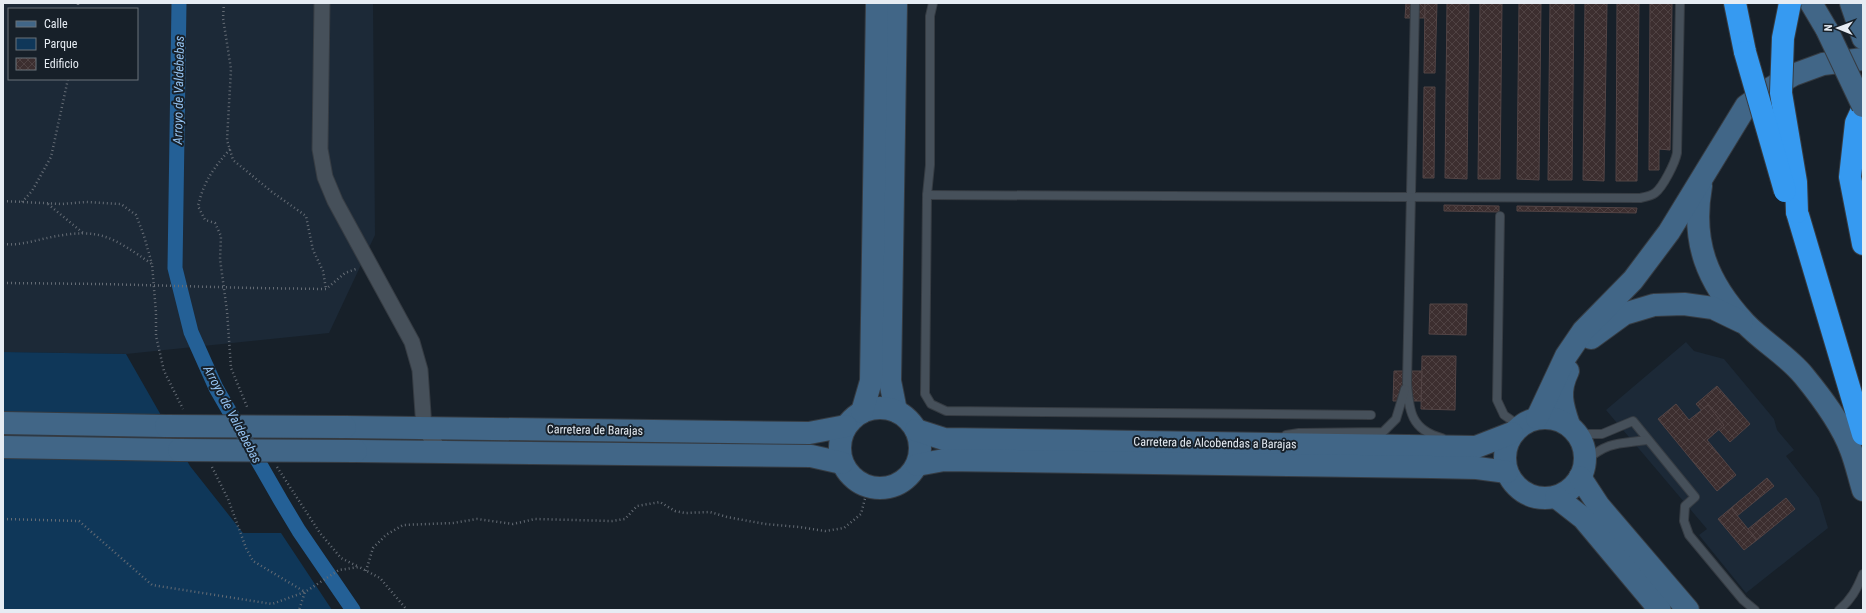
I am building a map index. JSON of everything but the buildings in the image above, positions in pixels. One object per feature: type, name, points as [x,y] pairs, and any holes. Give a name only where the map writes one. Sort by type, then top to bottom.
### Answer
[{"type":"highway","points":[[1790,3],[1783,38],[1781,93],[1796,182],[1797,212]]},
{"type":"highway","points":[[1734,6],[1745,52],[1785,190],[1797,212],[1863,434]]},
{"type":"highway","points":[[1863,107],[1856,123],[1850,177],[1863,244]]},
{"type":"street","points":[[322,3],[320,148],[325,177],[335,201],[412,342],[420,370],[424,428],[441,452]]},
{"type":"street","points":[[862,412],[871,382],[877,3]]},
{"type":"street","points":[[896,3],[890,381],[896,411]]},
{"type":"street","points":[[1811,3],[1827,30],[1863,107]]},
{"type":"street","points":[[1746,323],[1713,308],[1684,304],[1654,305],[1624,314],[1592,337],[1571,362],[1562,384],[1562,407],[1584,448],[1583,469],[1574,486],[1556,497],[1544,498],[1532,496],[1521,491],[1513,483],[1507,472],[1504,459],[1506,445],[1523,426],[1550,388],[1570,350],[1583,331],[1633,280],[1670,232],[1746,106],[1771,88],[1793,75],[1823,64],[1863,59]]},
{"type":"street","points":[[1702,177],[1698,200],[1698,230],[1704,262],[1717,286],[1746,323],[1803,374],[1830,410],[1850,449],[1863,490]]},
{"type":"street","points":[[873,408],[885,408],[896,411],[911,422],[916,430],[920,447],[917,465],[910,476],[899,484],[886,488],[868,487],[860,484],[849,475],[842,463],[840,451],[841,438],[846,426],[853,418],[862,412],[873,408]]},
{"type":"street","points":[[1523,426],[1548,417],[1559,420],[1574,430]]},
{"type":"street","name":"Carretera de Barajas","points":[[3,423],[809,433],[846,426]]},
{"type":"street","name":"Carretera de Alcobendas a Barajas","points":[[916,430],[944,439],[1476,447],[1523,426]]},
{"type":"street","name":"Carretera de Barajas","points":[[3,447],[811,456],[842,463]]},
{"type":"street","name":"Carretera de Alcobendas a Barajas","points":[[917,465],[944,460],[1432,466],[1477,468],[1507,472]]},
{"type":"street","points":[[1583,469],[1599,506],[1688,610]]},
{"type":"street","points":[[1556,497],[1583,518],[1660,610]]},
{"type":"lane","points":[[933,3],[930,16],[930,165],[928,195],[925,394],[931,404],[946,411],[1371,415]]},
{"type":"lane","points":[[1415,3],[1407,383],[1410,409],[1418,426],[1433,436],[1476,447]]},
{"type":"lane","points":[[928,195],[1640,198],[1655,193],[1676,160],[1680,3]]},
{"type":"lane","points":[[1500,216],[1497,400],[1504,415],[1523,426]]},
{"type":"lane","points":[[1238,443],[1299,433],[1383,432],[1393,423],[1399,413],[1407,383]]},
{"type":"lane","points":[[1574,430],[1588,434],[1602,434],[1633,421],[1695,497],[1685,506],[1684,521],[1689,535],[1743,600],[1755,610]]},
{"type":"lane","points":[[1583,469],[1599,449],[1612,444],[1647,440]]},
{"type":"lane","points":[[1839,610],[1848,602],[1857,589],[1863,574]]},
{"type":"path","points":[[224,3],[223,18],[231,69],[227,140],[233,160],[272,192],[306,216],[313,250],[323,271],[326,289]]},
{"type":"path","points":[[22,202],[32,191],[51,157],[68,80]]},
{"type":"path","points":[[230,149],[212,170],[203,187],[198,206],[205,220],[215,223],[222,236],[220,258],[227,311],[231,368],[240,394],[250,414]]},
{"type":"path","points":[[3,201],[121,204],[136,215],[152,264],[156,313],[156,336],[164,371],[186,414]]},
{"type":"path","points":[[47,203],[83,233]]},
{"type":"path","points":[[3,244],[11,245],[83,233],[108,237],[152,264]]},
{"type":"path","points":[[3,283],[326,289],[345,273],[369,263]]},
{"type":"path","points":[[273,461],[280,474],[320,533],[341,558],[380,578],[407,610]]},
{"type":"path","points":[[210,463],[228,499],[246,548],[253,561],[305,592]]},
{"type":"path","points":[[366,571],[374,548],[386,535],[403,525],[453,523],[477,519],[512,524],[535,519],[612,521],[625,519],[637,506],[660,502],[675,511],[685,514],[710,512],[727,517],[765,524],[825,531],[844,528],[861,514],[868,487]]},
{"type":"path","points":[[3,519],[80,521],[152,585],[272,604],[305,592],[339,570],[359,567]]},
{"type":"path","points":[[300,610],[305,592]]},
{"type":"shaded area","points":[[3,3],[373,3],[375,235],[329,333],[126,354],[3,352]]},
{"type":"shaded area","points":[[1686,342],[1694,351],[1724,359],[1774,419],[1777,430],[1794,450],[1786,456],[1819,498],[1828,528],[1746,593],[1699,535],[1707,529],[1606,410]]},
{"type":"green space","points":[[3,352],[126,354],[190,466],[243,533],[281,533],[332,610],[3,610]]},
{"type":"waterway","name":"Arroyo de Valdebebas","points":[[179,3],[175,268],[191,332],[216,388],[281,501],[299,531],[353,610]]}]
